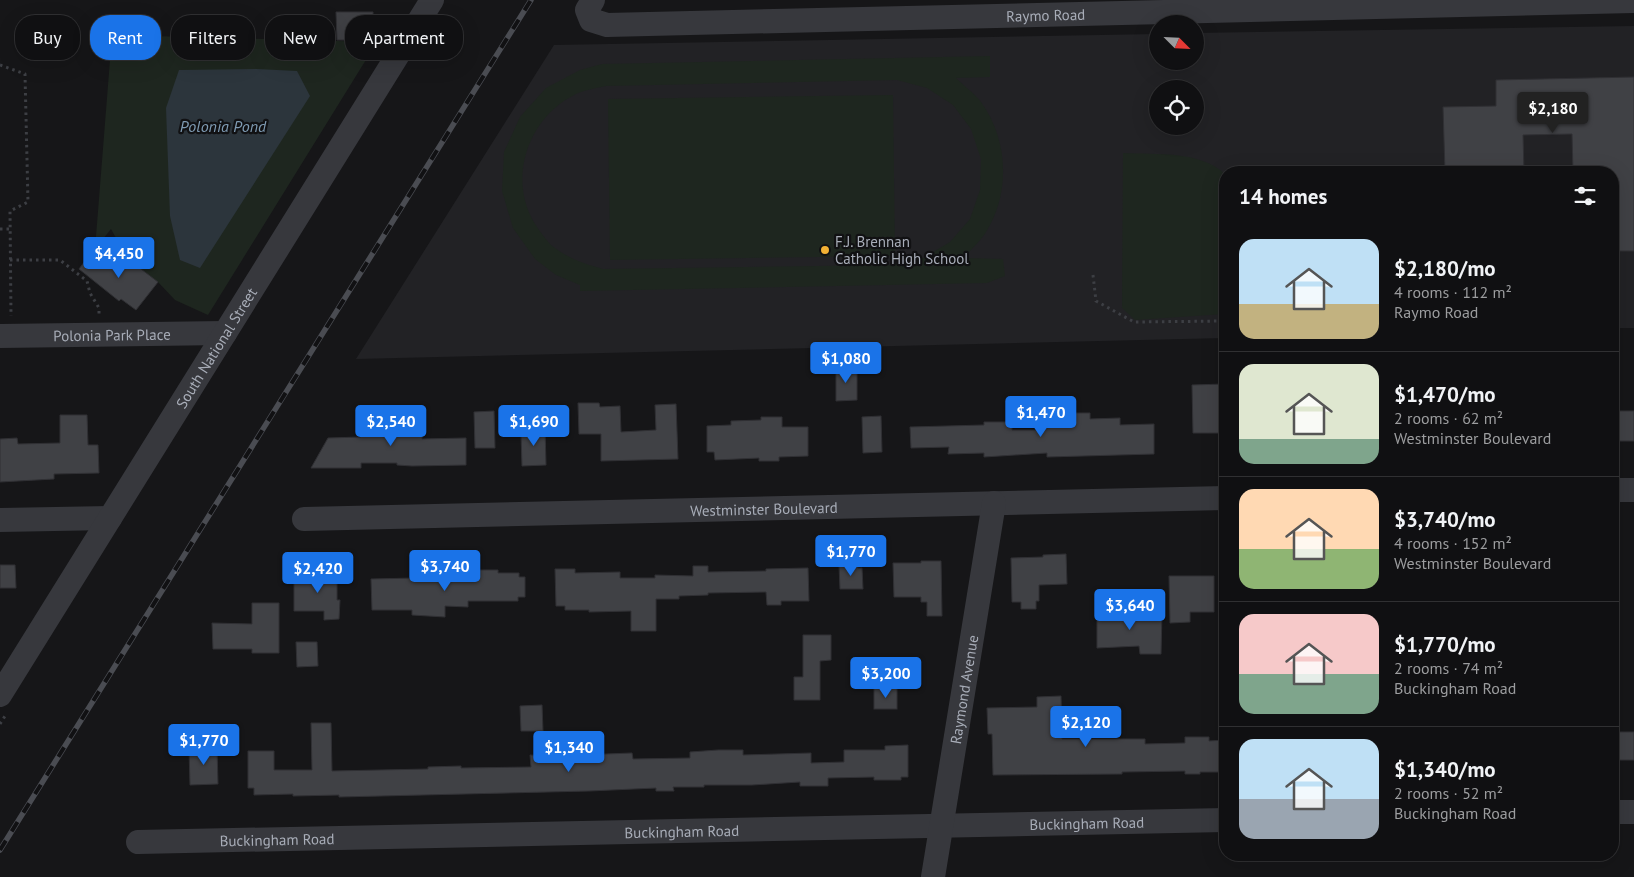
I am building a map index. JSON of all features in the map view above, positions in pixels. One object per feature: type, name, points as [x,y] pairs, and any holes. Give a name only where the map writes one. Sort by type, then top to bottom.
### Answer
[{"type":"street","name":"South National Street","points":[[0,695],[432,0]]},
{"type":"street","name":"Raymo Road","points":[[593,0],[587,10],[591,20],[607,25],[1634,1]]},
{"type":"street","name":"Polonia Park Place","points":[[5,331],[225,333]]},
{"type":"street","points":[[1619,490],[1634,490]]},
{"type":"street","name":"Westminster Boulevard","points":[[304,519],[1219,498]]},
{"type":"street","name":"Raymond Avenue","points":[[933,877],[994,503]]},
{"type":"street","points":[[0,520],[110,518]]},
{"type":"street","points":[[1619,812],[1634,812]]},
{"type":"street","name":"Buckingham Road","points":[[138,842],[1219,820]]},
{"type":"path","points":[[1,66],[25,74],[28,202],[10,211],[10,260],[5,331]]},
{"type":"path","points":[[0,229],[10,229]]},
{"type":"path","points":[[10,260],[60,260],[87,281],[90,293],[98,308],[99,317]]},
{"type":"path","points":[[1093,275],[1096,301],[1134,322],[1219,321]]},
{"type":"shaded area","name":"F.J. Brennan Catholic High School","points":[[1634,26],[1634,328],[1619,328],[1619,166],[1219,166],[1219,338],[356,359],[554,45],[1149,34],[1149,70],[1204,70],[1204,33]]},
{"type":"shaded area","points":[[161,36],[171,37],[171,60],[255,60],[255,39],[265,39],[265,60],[335,60],[335,41],[345,41],[345,60],[366,60],[208,315],[175,300],[158,282],[128,259],[111,229],[95,249],[110,60],[161,60]]},
{"type":"shaded area","points":[[990,56],[990,77],[956,78],[981,102],[990,117],[997,132],[1003,166],[1000,200],[994,216],[984,235],[964,258],[1003,259],[1005,276],[987,283],[580,291],[580,285],[556,275],[535,259],[513,228],[502,191],[504,152],[520,117],[546,88],[580,70],[602,64]],"holes":[[[897,80],[927,88],[953,105],[971,129],[981,159],[980,190],[970,219],[950,242],[923,258],[893,265],[603,269],[576,260],[551,245],[539,230],[529,212],[523,193],[523,173],[526,154],[533,135],[544,119],[559,105],[583,91],[606,86]]]},
{"type":"shaded area","points":[[893,95],[895,256],[610,260],[608,99]]},
{"type":"shaded area","points":[[1123,153],[1177,155],[1190,157],[1215,166],[1219,169],[1219,314],[1135,320],[1122,308]]},
{"type":"water","name":"Polonia Pond","points":[[257,69],[297,71],[310,96],[200,268],[180,260],[170,216],[166,108],[179,70]]},
{"type":"building","points":[[336,12],[373,12],[373,15],[345,15],[345,40],[337,40]]},
{"type":"building","points":[[1634,77],[1634,251],[1619,251],[1619,166],[1573,166],[1572,134],[1523,135],[1524,166],[1445,166],[1443,107],[1496,106],[1496,80]]},
{"type":"building","points":[[94,249],[120,269],[128,259],[158,282],[136,310],[121,299],[119,301],[79,269]]},
{"type":"building","points":[[836,367],[857,367],[857,400],[836,401]]},
{"type":"building","points":[[1219,384],[1219,433],[1193,433],[1192,385]]},
{"type":"building","points":[[578,403],[599,403],[600,407],[620,406],[621,432],[656,430],[655,405],[676,404],[678,459],[601,461],[601,434],[579,434]]},
{"type":"building","points":[[494,411],[495,448],[475,448],[474,412]]},
{"type":"building","points":[[1619,411],[1634,411],[1634,441],[1619,441]]},
{"type":"building","points":[[1073,413],[1090,413],[1090,419],[1120,418],[1120,425],[1154,424],[1154,454],[1047,457],[1047,453],[984,457],[984,453],[948,454],[949,447],[911,448],[910,427],[984,425],[984,422],[1012,422],[1012,430],[1043,430],[1042,422],[1073,421]]},
{"type":"building","points":[[60,415],[87,415],[88,445],[98,445],[99,473],[54,474],[54,479],[0,482],[0,439],[17,438],[18,444],[60,443]]},
{"type":"building","points":[[881,416],[882,452],[863,453],[862,417]]},
{"type":"building","points":[[761,417],[782,417],[782,427],[808,427],[808,456],[779,457],[779,461],[759,461],[759,458],[715,460],[714,452],[707,452],[707,426],[731,425],[731,421],[761,420]]},
{"type":"building","points":[[361,420],[423,421],[422,439],[466,438],[466,465],[412,466],[397,465],[397,463],[361,463],[361,468],[311,468],[328,438],[361,437]]},
{"type":"building","points":[[527,428],[545,428],[546,465],[522,466],[521,434],[527,433]]},
{"type":"building","points":[[1066,554],[1067,584],[1039,585],[1039,601],[1036,601],[1036,609],[1021,609],[1021,602],[1012,602],[1011,558]]},
{"type":"building","points":[[921,561],[941,561],[942,616],[927,616],[927,602],[921,602],[921,597],[894,597],[893,563],[921,563]]},
{"type":"building","points":[[858,564],[858,568],[862,568],[863,589],[840,589],[839,565]]},
{"type":"building","points":[[0,565],[15,565],[16,588],[0,588]]},
{"type":"building","points":[[693,566],[708,566],[708,572],[808,568],[809,601],[781,601],[781,605],[767,605],[766,592],[708,593],[708,595],[679,596],[679,599],[656,599],[656,631],[631,631],[631,611],[589,612],[589,610],[565,610],[565,606],[556,606],[555,569],[575,569],[575,573],[620,572],[620,578],[655,578],[655,575],[693,576]]},
{"type":"building","points":[[322,570],[337,570],[337,600],[340,600],[339,619],[324,620],[324,611],[294,611],[294,575],[322,575]]},
{"type":"building","points":[[477,570],[519,573],[519,577],[525,577],[525,597],[518,597],[518,601],[468,601],[468,607],[445,606],[445,617],[412,615],[412,610],[372,610],[371,579],[460,577],[460,574],[477,574]]},
{"type":"building","points":[[1169,576],[1214,576],[1214,612],[1190,612],[1190,622],[1170,623]]},
{"type":"building","points":[[252,603],[279,603],[279,653],[252,653],[252,649],[213,649],[212,623],[252,624]]},
{"type":"building","points":[[1097,611],[1120,611],[1120,615],[1162,613],[1161,654],[1140,654],[1139,646],[1097,648]]},
{"type":"building","points":[[803,635],[831,635],[831,660],[820,661],[820,700],[794,700],[794,677],[803,677]]},
{"type":"building","points":[[296,642],[317,642],[318,666],[297,667]]},
{"type":"building","points":[[874,688],[897,688],[897,709],[874,709]]},
{"type":"building","points":[[1061,696],[1062,739],[1145,739],[1145,744],[1185,743],[1185,737],[1209,737],[1209,741],[1219,740],[1219,772],[1200,772],[1200,774],[1185,774],[1185,771],[1122,772],[1122,774],[993,775],[992,734],[988,734],[987,708],[1037,707],[1037,697]]},
{"type":"building","points":[[542,705],[543,731],[521,731],[520,706]]},
{"type":"building","points":[[311,723],[331,723],[332,771],[428,769],[428,767],[461,766],[461,768],[531,767],[530,755],[556,756],[632,753],[633,759],[690,758],[690,752],[718,750],[743,750],[743,755],[811,753],[811,763],[844,762],[844,750],[885,750],[885,746],[908,745],[908,777],[901,777],[901,780],[874,780],[874,777],[828,778],[828,786],[800,786],[800,782],[704,785],[704,787],[673,787],[674,791],[656,791],[656,788],[339,797],[339,795],[254,795],[254,788],[248,788],[248,751],[274,751],[274,770],[312,770]]},
{"type":"building","points":[[1619,732],[1634,732],[1634,760],[1619,760]]},
{"type":"building","points":[[217,748],[218,784],[190,785],[189,749]]},
{"type":"railway","points":[[0,850],[531,0]]},
{"type":"place","name":"F.J. Brennan Catholic High School","points":[[825,250]]}]
